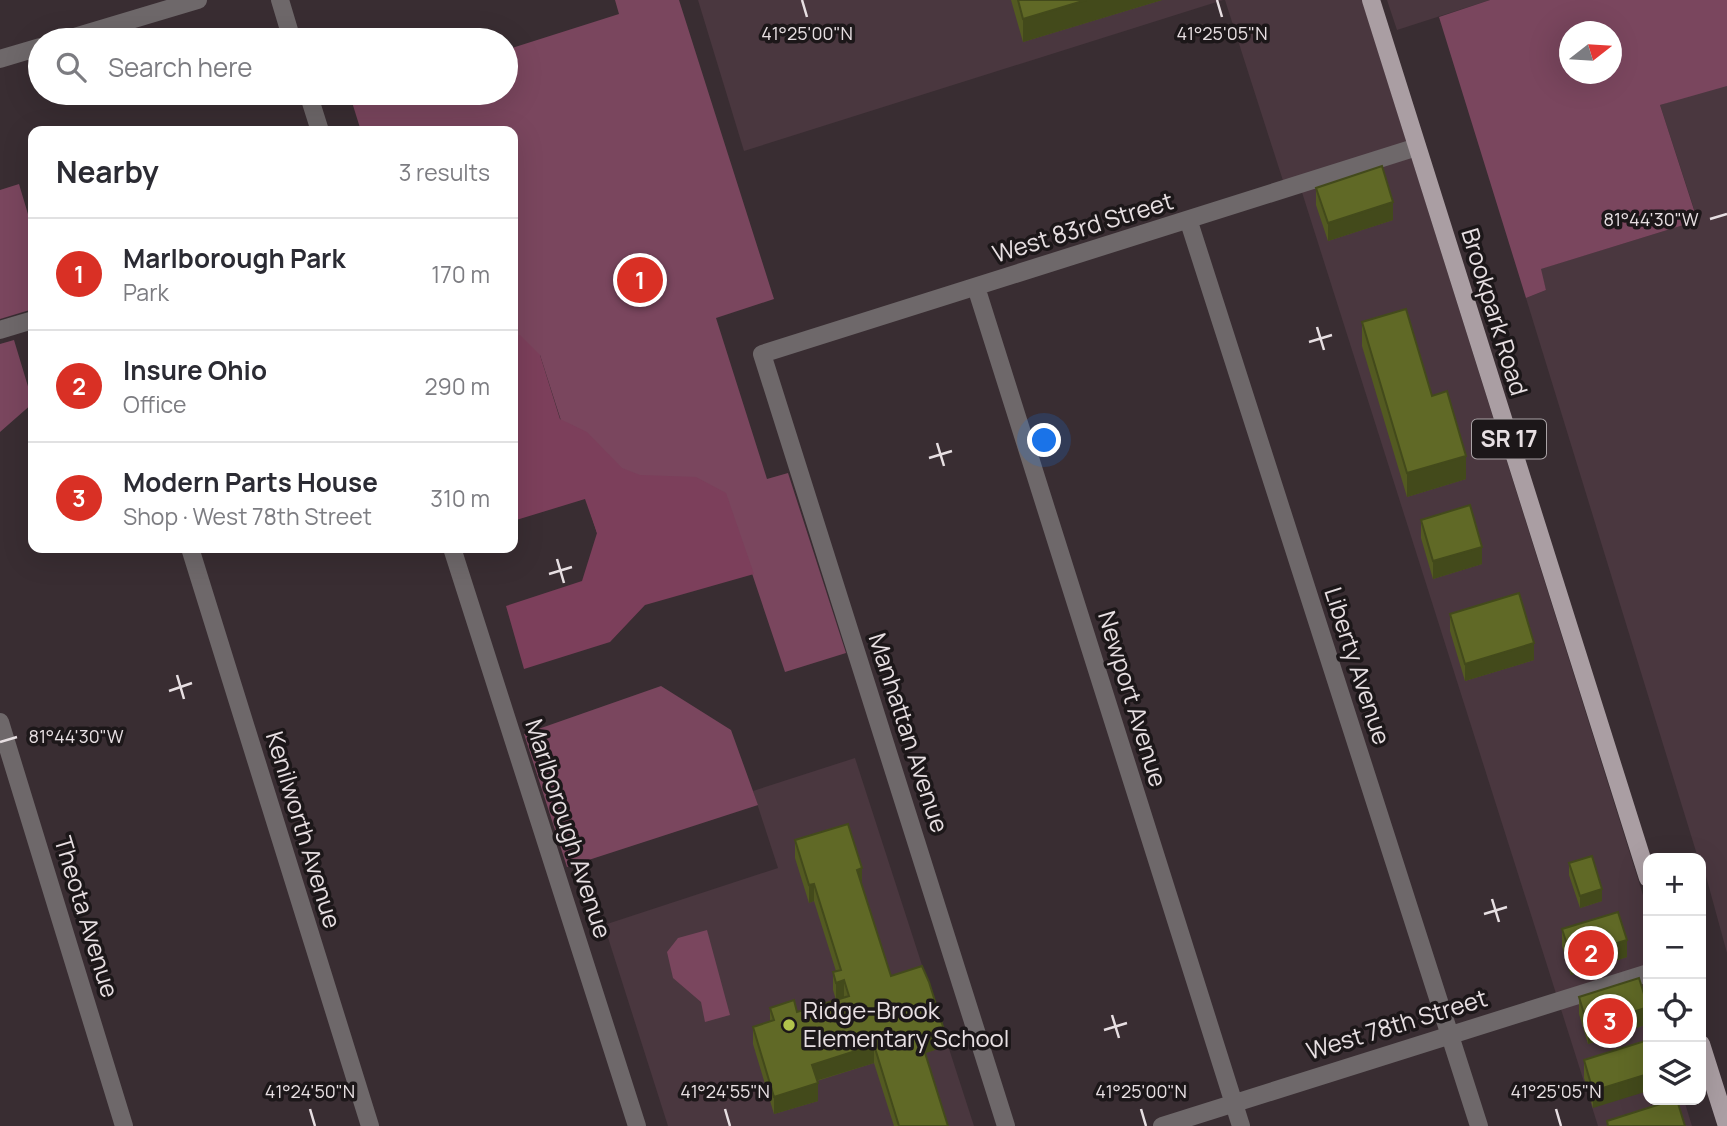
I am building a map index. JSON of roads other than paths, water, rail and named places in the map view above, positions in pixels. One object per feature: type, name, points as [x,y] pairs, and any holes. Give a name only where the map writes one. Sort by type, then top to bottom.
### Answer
[{"type":"main road","name":"Brookpark Road","points":[[1371,0],[1643,862]]},
{"type":"main road","points":[[1706,1060],[1727,1126]]},
{"type":"street","points":[[104,28],[198,0]]},
{"type":"street","points":[[280,0],[288,28]]},
{"type":"street","points":[[0,59],[28,51]]},
{"type":"street","points":[[312,105],[318,126]]},
{"type":"street","name":"West 83rd Street","points":[[762,354],[1189,222],[1417,147]]},
{"type":"street","name":"Liberty Avenue","points":[[1189,222],[1479,1126]]},
{"type":"street","name":"Newport Avenue","points":[[976,287],[1241,1126]]},
{"type":"street","points":[[0,330],[28,322]]},
{"type":"street","name":"Manhattan Avenue","points":[[762,354],[1006,1126]]},
{"type":"street","name":"Kenilworth Avenue","points":[[192,553],[370,1126]]},
{"type":"street","name":"Marlborough Avenue","points":[[454,553],[637,1126]]},
{"type":"street","name":"Theota Avenue","points":[[0,722],[124,1126]]},
{"type":"street","name":"West 78th Street","points":[[1162,1126],[1643,976]]},
{"type":"place","name":"Marlborough Park","points":[[640,280]]},
{"type":"place","name":"Insure Ohio","points":[[1591,953]]},
{"type":"place","name":"Modern Parts House","points":[[1610,1021]]},
{"type":"place","name":"Ridge-Brook Elementary School","points":[[789,1025]]}]
